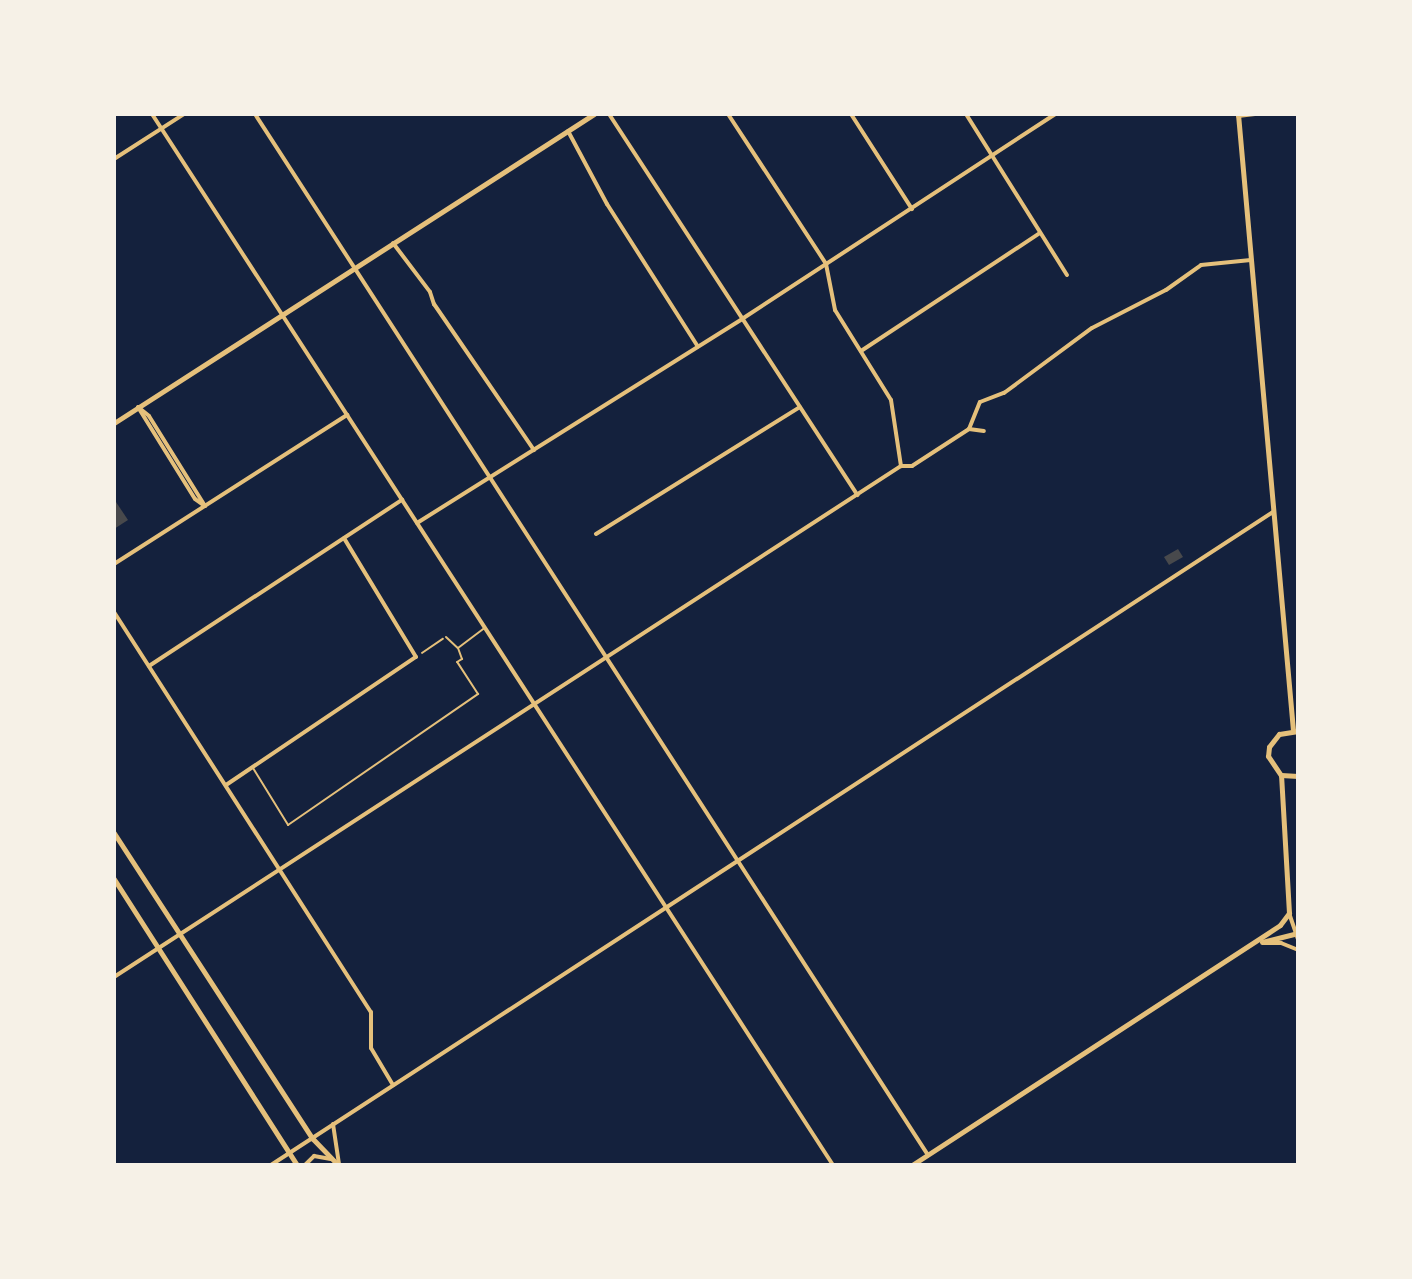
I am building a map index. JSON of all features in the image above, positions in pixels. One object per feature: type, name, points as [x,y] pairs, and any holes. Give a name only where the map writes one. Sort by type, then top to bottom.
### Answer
[{"type":"street","points":[[152,114],[833,1165]]},
{"type":"street","points":[[114,159],[183,114]]},
{"type":"street","points":[[255,114],[928,1155]]},
{"type":"street","points":[[114,423],[594,114]]},
{"type":"street","points":[[609,114],[857,495]]},
{"type":"street","points":[[728,114],[826,264],[835,310],[891,400],[901,466]]},
{"type":"street","points":[[851,114],[912,209]]},
{"type":"street","points":[[966,114],[1067,275]]},
{"type":"street","points":[[417,523],[742,319],[1054,114]]},
{"type":"street","points":[[1256,114],[1238,115],[1295,731],[1279,734],[1269,747],[1270,764],[1281,775],[1298,776]]},
{"type":"street","points":[[568,131],[607,204],[698,347]]},
{"type":"street","points":[[861,351],[1040,234]]},
{"type":"street","points":[[393,243],[430,292],[434,303],[534,450]]},
{"type":"street","points":[[114,976],[901,466],[912,466],[969,429],[980,402],[1004,393],[1100,323],[1166,290],[1201,265],[1251,260]]},
{"type":"street","points":[[138,407],[149,416],[204,506]]},
{"type":"street","points":[[138,407],[195,499],[204,506]]},
{"type":"street","points":[[596,534],[800,407]]},
{"type":"street","points":[[114,564],[347,415]]},
{"type":"street","points":[[969,429],[984,431]]},
{"type":"street","points":[[169,459],[175,456]]},
{"type":"street","points":[[148,666],[402,500]]},
{"type":"street","points":[[271,1165],[1274,512]]},
{"type":"street","points":[[226,785],[416,657],[344,538]]},
{"type":"street","points":[[114,612],[371,1012],[370,1048],[393,1084]]},
{"type":"street","points":[[1257,943],[1297,935],[1289,914],[1281,775]]},
{"type":"street","points":[[114,833],[312,1138],[337,1164]]},
{"type":"street","points":[[114,879],[297,1165]]},
{"type":"street","points":[[912,1165],[1257,943],[1289,914]]},
{"type":"street","points":[[1257,943],[1281,943],[1298,950]]},
{"type":"street","points":[[333,1124],[337,1164]]},
{"type":"street","points":[[305,1165],[314,1156],[337,1164]]},
{"type":"lane","points":[[458,648],[485,628]]},
{"type":"lane","points":[[253,768],[288,825],[478,694],[458,662],[462,659],[458,648],[446,637]]},
{"type":"path","points":[[416,657],[446,637]]},
{"type":"building","points":[[114,499],[128,520],[114,529]]},
{"type":"building","points":[[1178,549],[1183,557],[1169,565],[1164,557]]}]
